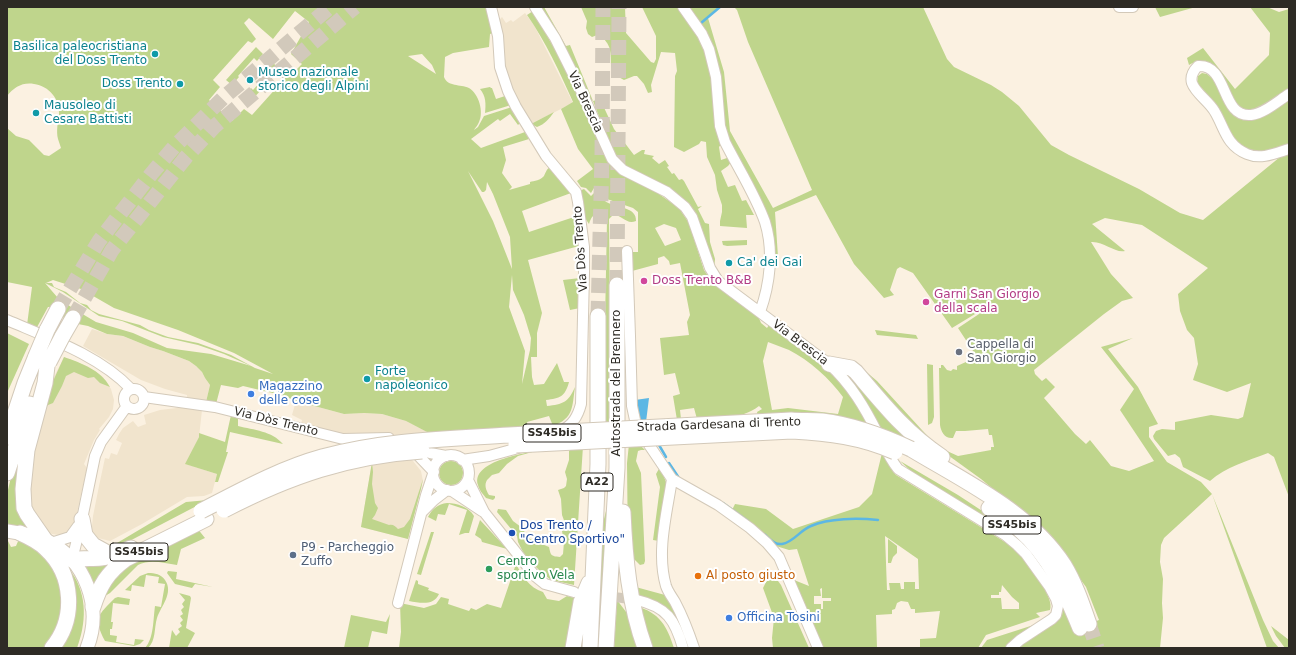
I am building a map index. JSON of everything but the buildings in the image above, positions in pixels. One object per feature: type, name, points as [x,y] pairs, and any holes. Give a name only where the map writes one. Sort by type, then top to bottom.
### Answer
[{"type":"highway","name":"Autostrada del Brennero","points":[[606,648],[617,468],[617,285]]},
{"type":"highway","points":[[7,473],[37,386],[47,330],[58,309]]},
{"type":"highway","name":"Autostrada del Brennero","points":[[590,648],[598,464],[598,316]]},
{"type":"highway","points":[[7,437],[24,383],[62,337],[73,318]]},
{"type":"highway","points":[[7,401],[22,370],[41,361]]},
{"type":"highway","points":[[41,361],[45,383],[27,450],[23,490],[24,508],[26,514],[48,541]]},
{"type":"highway","points":[[829,364],[851,368],[856,372],[892,415],[920,441],[990,489],[1016,514]]},
{"type":"highway","name":"Strada Gardesana di Trento","points":[[93,607],[99,588],[116,566],[126,559],[203,515],[245,488],[291,468],[322,457],[384,444],[791,420],[822,421],[876,434],[909,453],[965,481],[1016,514],[1047,542],[1064,566],[1075,587],[1084,626],[1056,575],[1034,544],[1019,529],[942,478],[909,453]]},
{"type":"highway","points":[[617,468],[623,488],[625,556],[629,587],[638,631],[645,648]]},
{"type":"highway","name":"Strada Gardesana di Trento","points":[[72,560],[80,558],[101,558],[113,556],[203,515]]},
{"type":"highway","points":[[82,519],[87,538],[96,548],[113,556]]},
{"type":"highway","points":[[13,532],[46,548],[57,562],[66,580],[68,589],[68,614],[63,632],[52,648]]},
{"type":"highway","points":[[573,648],[581,602],[593,573]]},
{"type":"main road","points":[[13,532],[48,541],[72,560],[84,577],[93,607],[94,624],[87,648]]},
{"type":"street","name":"Via Dòs Trento","points":[[462,460],[489,456],[542,440],[566,429],[576,419],[581,404],[584,247],[576,192],[546,156],[516,108],[508,91],[500,67],[498,36],[491,7]]},
{"type":"street","name":"Via Brescia","points":[[534,7],[555,38],[578,84],[612,159],[623,170],[667,192],[685,207],[692,217],[714,275],[718,281],[829,364],[841,375],[864,407],[891,460],[898,469],[1004,536],[1026,554],[1039,570],[1056,599],[1058,606],[1057,612],[1052,619],[1020,640],[1011,648]]},
{"type":"street","points":[[683,7],[702,34],[709,49],[716,76],[722,133],[725,142],[759,207],[765,222],[768,236],[770,266],[760,312]]},
{"type":"street","points":[[1119,7],[1133,7]]},
{"type":"street","points":[[1289,94],[1270,107],[1259,112],[1250,115],[1244,114],[1233,108],[1220,80],[1209,68],[1198,66],[1193,70],[1192,74],[1195,88],[1215,111],[1228,139],[1235,146],[1249,154],[1256,156],[1266,156],[1289,149]]},
{"type":"street","points":[[627,250],[632,406],[639,430],[672,478],[723,508],[750,528],[767,543],[779,557],[818,648]]},
{"type":"street","name":"Via Dòs Trento","points":[[7,320],[95,361],[122,379],[132,389],[139,390],[144,397],[215,407],[343,439],[360,440],[385,438],[398,440],[407,445],[430,453],[446,456]]},
{"type":"street","points":[[132,389],[127,391],[124,397],[127,406],[132,409],[138,408],[143,404],[144,397]]},
{"type":"street","points":[[72,560],[95,456],[101,442],[127,406]]},
{"type":"street","name":"Via Dòs Trento","points":[[407,445],[433,473]]},
{"type":"street","points":[[398,603],[436,463],[446,456],[457,457],[462,460],[468,469],[468,477],[484,512],[521,559],[540,580],[551,587],[574,592]]},
{"type":"street","name":"Via Dòs Trento","points":[[468,477],[477,465],[489,456]]},
{"type":"street","points":[[433,473],[438,485],[484,512]]},
{"type":"street","points":[[421,514],[434,500],[449,491],[461,488],[468,477]]},
{"type":"street","points":[[672,478],[663,542],[662,564],[668,591],[675,602],[694,648]]},
{"type":"street","points":[[48,541],[61,541],[70,537],[82,519]]},
{"type":"street","points":[[637,600],[653,605],[669,617],[674,623],[682,648]]},
{"type":"shaded area","points":[[525,13],[534,25],[573,103],[531,124],[518,104],[504,71],[497,22],[502,17],[506,23],[511,20],[513,22]]},
{"type":"shaded area","points":[[92,329],[107,334],[123,336],[189,361],[202,372],[210,385],[206,402],[187,398],[187,395],[141,380],[83,346]]},
{"type":"shaded area","points":[[64,357],[89,367],[103,377],[111,389],[114,400],[113,409],[109,417],[99,429],[100,430],[84,464],[87,468],[75,522],[67,533],[58,535],[47,533],[31,516],[26,483],[53,379]]},
{"type":"shaded area","points":[[296,401],[344,414],[382,414],[406,421],[430,433],[396,435],[341,434],[301,424],[302,420],[292,415]]},
{"type":"shaded area","points":[[185,407],[202,410],[199,437],[186,464],[217,474],[212,493],[204,496],[187,497],[110,541],[98,538],[92,532],[92,526],[99,486],[105,458],[109,459],[111,453],[117,455],[122,443],[116,440],[119,434],[123,428],[133,421],[138,427],[146,424],[144,415],[160,410]]},
{"type":"shaded area","points":[[408,457],[421,471],[423,481],[408,539],[361,527],[372,462]]},
{"type":"green space","points":[[7,7],[486,7],[493,33],[490,34],[489,47],[453,53],[445,57],[444,77],[451,84],[469,88],[478,99],[481,113],[479,123],[474,130],[478,127],[484,116],[512,107],[521,122],[518,125],[510,114],[500,121],[498,119],[471,139],[481,148],[525,132],[529,139],[503,147],[506,160],[502,173],[512,187],[509,190],[530,184],[530,182],[541,178],[550,167],[571,193],[522,211],[529,232],[577,216],[579,246],[528,260],[542,313],[537,333],[537,357],[531,357],[534,385],[544,384],[557,363],[564,382],[569,382],[564,394],[546,400],[547,406],[567,400],[575,387],[571,411],[565,419],[553,426],[549,416],[527,422],[529,430],[429,433],[406,421],[382,414],[344,414],[296,401],[281,395],[243,386],[238,388],[221,385],[216,404],[206,402],[210,385],[202,372],[189,361],[123,336],[107,334],[88,326],[78,324],[67,317],[64,318],[63,315],[51,307],[48,307],[36,329],[27,325],[32,287],[7,282],[7,128],[16,136],[29,140],[44,155],[49,156],[61,148],[57,133],[59,108],[58,103],[49,90],[39,85],[22,85],[13,90],[7,96]],"holes":[[[295,11],[309,22],[291,54],[302,64],[297,69],[288,68],[284,73],[287,76],[252,115],[244,109],[232,121],[209,100],[220,87],[213,80],[248,41],[252,43],[256,39],[244,23],[249,18],[273,39]],[[422,54],[432,65],[436,74],[408,56]],[[468,171],[482,192],[486,190],[487,182],[493,194],[510,237],[512,269],[493,221]],[[512,275],[513,290],[524,315],[531,338],[530,350],[522,384],[525,351],[509,307]],[[53,280],[81,289],[114,308],[178,330],[234,353],[273,374],[255,368],[231,355],[198,343],[168,337],[140,325],[99,314],[91,310],[87,305],[80,303],[66,292],[54,287],[52,283],[46,283]],[[45,283],[63,292],[99,316],[122,321],[163,337],[198,345],[224,354],[251,366],[211,354],[167,348],[133,333],[96,322],[58,298]]]},
{"type":"green space","points":[[539,7],[544,7],[566,46],[570,45],[593,101],[588,98]]},
{"type":"green space","points":[[581,7],[625,7],[626,33],[651,62],[654,63],[656,59],[656,36],[642,7],[679,7],[702,44],[713,78],[722,143],[719,147],[721,160],[730,157],[732,161],[721,171],[728,187],[735,185],[742,201],[746,200],[754,215],[746,215],[747,228],[720,226],[722,205],[717,190],[715,175],[707,157],[706,142],[701,141],[699,144],[684,152],[674,147],[675,76],[677,71],[675,53],[661,52],[651,85],[652,92],[648,93],[644,84],[637,76],[624,80],[612,71],[609,46],[600,34],[592,37],[588,34],[586,28],[587,21]]},
{"type":"green space","points":[[686,7],[720,7],[708,18],[724,72],[730,131],[773,208],[812,190],[748,42],[737,10],[734,7],[923,7],[947,59],[954,67],[1002,92],[1019,106],[1051,145],[1139,189],[1180,213],[1203,220],[1280,157],[1289,153],[1289,497],[1274,457],[1268,453],[1230,468],[1210,481],[1183,467],[1180,458],[1175,454],[1168,456],[1154,439],[1153,436],[1156,431],[1162,429],[1175,430],[1175,422],[1211,415],[1238,419],[1243,417],[1251,383],[1227,392],[1193,380],[1198,364],[1194,338],[1187,330],[1180,311],[1178,294],[1208,268],[1142,225],[1105,218],[1092,224],[1125,251],[1117,250],[1100,243],[1091,242],[1111,274],[1133,298],[1122,301],[1104,314],[1034,370],[1035,374],[1042,381],[1046,378],[1055,387],[1044,398],[1075,434],[1086,444],[1090,440],[1111,466],[1129,471],[1154,461],[1120,410],[1134,389],[1101,347],[1133,338],[1108,349],[1138,387],[1158,424],[1149,427],[1149,437],[1167,462],[1201,482],[1212,494],[1164,538],[1161,545],[1160,562],[1163,579],[1163,618],[1160,648],[1017,648],[1022,643],[1057,621],[1062,615],[1063,608],[1061,602],[1046,573],[1029,551],[1005,530],[911,471],[900,461],[958,495],[1008,528],[1037,556],[1077,629],[1099,620],[1086,587],[1056,546],[1034,523],[981,479],[916,432],[870,380],[872,378],[868,375],[866,376],[864,370],[877,381],[933,442],[947,451],[958,456],[991,450],[991,447],[994,447],[992,435],[989,435],[988,429],[956,431],[953,438],[950,438],[944,434],[940,425],[939,368],[943,365],[947,370],[957,370],[957,366],[977,357],[958,328],[979,314],[980,311],[952,328],[913,273],[900,267],[897,269],[890,290],[894,295],[884,298],[854,264],[816,195],[775,212],[778,257],[772,280],[770,237],[727,141],[701,23]]},
{"type":"green space","points":[[1155,7],[1196,7],[1160,17]]},
{"type":"green space","points":[[1250,7],[1267,7],[1279,12],[1289,9],[1289,90],[1254,111],[1240,109],[1208,63],[1198,60],[1189,65],[1187,58],[1203,48],[1235,89],[1269,55],[1270,33]]},
{"type":"green space","points":[[533,11],[567,71],[609,164],[621,175],[646,185],[679,208],[689,223],[704,270],[710,279],[758,316],[761,323],[767,328],[769,325],[830,371],[847,390],[869,426],[758,416],[757,412],[762,409],[759,406],[745,414],[721,418],[697,419],[694,408],[680,410],[681,419],[677,420],[673,396],[680,394],[675,373],[664,375],[660,338],[689,335],[687,322],[690,315],[680,263],[670,265],[669,261],[664,256],[658,258],[658,264],[632,271],[628,252],[638,252],[638,212],[633,208],[607,199],[598,187],[594,188],[591,193],[586,188],[581,187],[577,181],[593,169],[578,149],[561,109],[573,102],[558,69],[527,15]],"holes":[[[664,224],[676,228],[681,240],[665,246],[655,228]],[[768,342],[797,354],[838,390],[843,397],[838,414],[788,408],[772,410],[763,361]]]},
{"type":"green space","points":[[256,47],[263,54],[257,61],[254,58],[232,85],[226,80]]},
{"type":"green space","points":[[273,63],[280,69],[251,101],[244,96],[251,88],[253,90],[269,72],[267,69]]},
{"type":"green space","points":[[1202,73],[1207,74],[1214,80],[1243,119],[1255,119],[1261,117],[1289,100],[1289,146],[1272,150],[1257,151],[1243,147],[1236,142],[1228,132],[1219,110],[1197,83],[1198,76]]},
{"type":"green space","points":[[492,88],[496,99],[505,96],[511,105],[485,113],[485,100],[480,89]]},
{"type":"green space","points":[[600,99],[614,129],[634,155],[642,150],[645,150],[644,154],[654,156],[652,158],[659,164],[665,160],[669,166],[667,167],[672,174],[674,173],[679,180],[682,179],[684,181],[698,207],[702,206],[698,209],[705,223],[709,224],[710,242],[715,259],[714,270],[695,215],[620,163],[612,150],[593,101]]},
{"type":"green space","points":[[554,112],[547,121],[540,126],[537,127],[531,124]]},
{"type":"green space","points":[[584,189],[591,196],[597,190],[605,201],[633,213],[636,221],[630,222],[616,215],[613,215],[609,219],[611,424],[603,424],[607,220],[601,216],[594,215],[589,224],[585,218],[579,191]]},
{"type":"green space","points":[[747,240],[747,245],[727,246],[723,245],[722,241]]},
{"type":"green space","points":[[580,278],[580,308],[570,310],[563,280]]},
{"type":"green space","points":[[875,330],[916,335],[918,339],[877,335]]},
{"type":"green space","points":[[7,333],[29,344],[7,393]]},
{"type":"green space","points":[[64,357],[90,368],[101,376],[110,387],[100,383],[94,377],[88,378],[74,372],[66,376],[53,403],[48,405],[45,409],[44,401]]},
{"type":"green space","points":[[927,364],[933,365],[934,417],[932,423],[928,425]]},
{"type":"green space","points":[[848,372],[924,448],[879,430],[867,403],[847,375],[846,373]]},
{"type":"green space","points":[[231,415],[238,417],[238,426],[274,436],[283,444],[230,432],[226,452],[228,452],[218,482],[215,482],[217,474],[185,464],[199,437],[199,433],[225,442]]},
{"type":"green space","points":[[26,439],[33,530],[7,526],[7,494],[13,469]]},
{"type":"green space","points":[[629,444],[639,444],[645,450],[638,451],[636,461],[641,473],[645,561],[644,564],[640,565],[628,553],[627,463]]},
{"type":"green space","points":[[583,446],[574,585],[551,580],[540,571],[525,556],[518,542],[517,536],[497,512],[498,509],[506,510],[513,521],[521,527],[530,539],[549,547],[552,555],[560,557],[563,554],[564,542],[562,531],[565,523],[562,515],[561,499],[558,490],[566,486],[567,479],[565,472],[569,460],[569,451],[573,447]]},
{"type":"green space","points":[[536,451],[518,456],[507,464],[499,473],[492,475],[487,480],[486,488],[489,495],[495,496],[495,498],[493,500],[486,498],[478,485],[478,477],[482,470],[499,460]]},
{"type":"green space","points":[[882,453],[896,475],[1005,542],[1020,554],[1045,589],[1051,605],[1050,610],[1036,613],[1040,617],[986,635],[978,648],[920,648],[920,639],[936,638],[940,611],[915,613],[915,609],[911,609],[908,602],[901,601],[897,603],[895,609],[892,610],[892,614],[876,615],[877,648],[821,648],[792,580],[809,586],[797,549],[789,550],[776,546],[732,510],[735,504],[766,509],[793,529],[859,507],[872,494]],"holes":[[[885,536],[918,559],[919,589],[915,589],[915,582],[904,582],[904,589],[901,589],[900,583],[889,583],[890,590],[887,590]],[[1002,585],[1019,603],[1019,609],[1002,609],[1001,598],[991,598],[991,595],[999,595],[999,592],[1001,592]],[[822,588],[822,598],[831,598],[831,601],[823,601],[823,609],[821,609],[821,604],[814,604],[814,596],[821,596],[820,589]]]},
{"type":"green space","points":[[451,461],[460,464],[463,473],[460,482],[451,485],[442,482],[439,473],[442,464]]},
{"type":"green space","points":[[372,462],[372,484],[375,503],[378,508],[372,519],[393,525],[398,529],[404,527],[410,519],[423,479],[408,539],[361,527]]},
{"type":"green space","points":[[660,467],[666,482],[667,490],[659,541],[653,540],[660,487],[656,474]]},
{"type":"green space","points":[[1212,494],[1263,620],[1273,641],[1279,648],[1267,648]]},
{"type":"green space","points":[[610,495],[602,648],[597,648],[602,527]]},
{"type":"green space","points":[[208,500],[118,547],[113,548],[107,545],[117,543],[186,502]]},
{"type":"green space","points":[[447,503],[462,506],[472,513],[474,516],[469,533],[459,535],[467,510],[449,504],[445,515],[438,514],[436,521],[428,517],[436,507]]},
{"type":"green space","points":[[480,520],[507,549],[482,542],[481,539],[475,535]]},
{"type":"green space","points":[[197,528],[205,538],[181,549],[177,565],[147,562],[138,565],[110,593],[102,597],[106,586],[124,567]]},
{"type":"green space","points":[[431,532],[434,532],[421,575],[417,574]]},
{"type":"green space","points":[[7,539],[11,547],[16,546],[19,539],[45,554],[63,585],[60,624],[45,648],[7,648]]},
{"type":"green space","points":[[888,539],[897,546],[897,553],[893,557],[891,563],[888,563]]},
{"type":"green space","points":[[60,559],[69,569],[77,582],[83,601],[84,620],[77,648],[56,648],[67,630]]},
{"type":"green space","points":[[115,562],[95,589],[90,575],[81,563]]},
{"type":"green space","points":[[516,564],[526,581],[543,592],[547,599],[559,601],[567,596],[575,598],[571,648],[399,648],[401,632],[400,603],[424,608],[436,604],[441,597],[449,599],[448,604],[469,611],[471,608],[476,610],[487,604],[501,608]]},
{"type":"green space","points":[[168,571],[177,572],[176,579],[213,587],[195,584],[192,588],[175,584],[167,573]]},
{"type":"green space","points":[[148,573],[162,576],[168,590],[166,599],[157,618],[151,645],[148,648],[145,648],[152,634],[155,606],[161,607],[165,584],[158,583],[159,577],[146,575],[144,587],[132,585],[131,591],[125,590],[140,576]]},
{"type":"green space","points":[[769,579],[778,581],[781,585],[809,648],[773,648],[772,638],[774,618],[763,588]]},
{"type":"green space","points":[[416,580],[418,581],[418,584],[439,594],[437,598],[426,603],[409,601]]},
{"type":"green space","points":[[632,586],[665,595],[675,610],[689,648],[686,648],[655,602],[638,595]]},
{"type":"green space","points":[[179,593],[190,596],[191,598],[186,628],[195,633],[187,648],[169,648],[172,630],[176,636],[180,632],[178,629],[182,626],[180,623],[183,620],[180,616],[183,614],[181,610],[184,607],[182,604],[185,600]]},
{"type":"green space","points":[[115,598],[130,599],[129,605],[113,603],[111,622],[113,622],[112,629],[110,629],[110,635],[117,636],[116,642],[134,645],[135,639],[144,640],[140,644],[134,646],[105,641],[101,633],[98,622],[99,617]]},
{"type":"green space","points":[[617,600],[633,621],[641,648],[614,648]]},
{"type":"green space","points":[[636,606],[651,612],[661,621],[674,648],[648,648]]},
{"type":"green space","points":[[390,614],[387,634],[372,631],[368,648],[344,648],[351,615],[386,622]]},
{"type":"green space","points":[[1043,622],[1009,643],[1005,648],[981,648],[987,640]]},
{"type":"green space","points":[[1271,626],[1289,640],[1289,648],[1285,648]]},
{"type":"water","points":[[649,398],[646,422],[640,422],[635,400]]},
{"type":"waterway","points":[[701,23],[720,7]]},
{"type":"waterway","points":[[659,445],[666,457]]},
{"type":"waterway","points":[[669,463],[679,478]]},
{"type":"waterway","points":[[723,503],[748,521]]},
{"type":"waterway","points":[[764,534],[774,543],[782,544],[790,541],[807,528],[818,523],[844,519],[878,520]]},
{"type":"tunnel","points":[[58,309],[99,241],[174,147],[224,97],[330,7]]},
{"type":"tunnel","points":[[73,318],[112,250],[186,157],[215,126],[355,7]]},
{"type":"tunnel","points":[[598,316],[602,156],[603,7]]},
{"type":"tunnel","points":[[617,285],[619,7]]},
{"type":"tunnel","points":[[586,593],[637,600]]},
{"type":"tunnel","points":[[1089,624],[1097,648]]},
{"type":"place","name":"Basilica paleocristiana del Doss Trento","points":[[155,54]]},
{"type":"place","name":"Museo nazionale storico degli Alpini","points":[[250,80]]},
{"type":"place","name":"Doss Trento","points":[[180,84]]},
{"type":"place","name":"Mausoleo di Cesare Battisti","points":[[36,113]]},
{"type":"place","name":"Ca' dei Gai","points":[[729,263]]},
{"type":"place","name":"Doss Trento B&B","points":[[644,281]]},
{"type":"place","name":"Garni San Giorgio della scala","points":[[926,302]]},
{"type":"place","name":"Cappella di San Giorgio","points":[[959,352]]},
{"type":"place","name":"Forte napoleonico","points":[[367,379]]},
{"type":"place","name":"Magazzino delle cose","points":[[251,394]]},
{"type":"place","name":"Dos Trento / \"Centro Sportivo\"","points":[[512,533]]},
{"type":"place","name":"P9 - Parcheggio Zuffo","points":[[293,555]]},
{"type":"place","name":"Centro sportivo Vela","points":[[489,569]]},
{"type":"place","name":"Al posto giusto","points":[[698,576]]},
{"type":"place","name":"Officina Tosini","points":[[729,618]]}]
